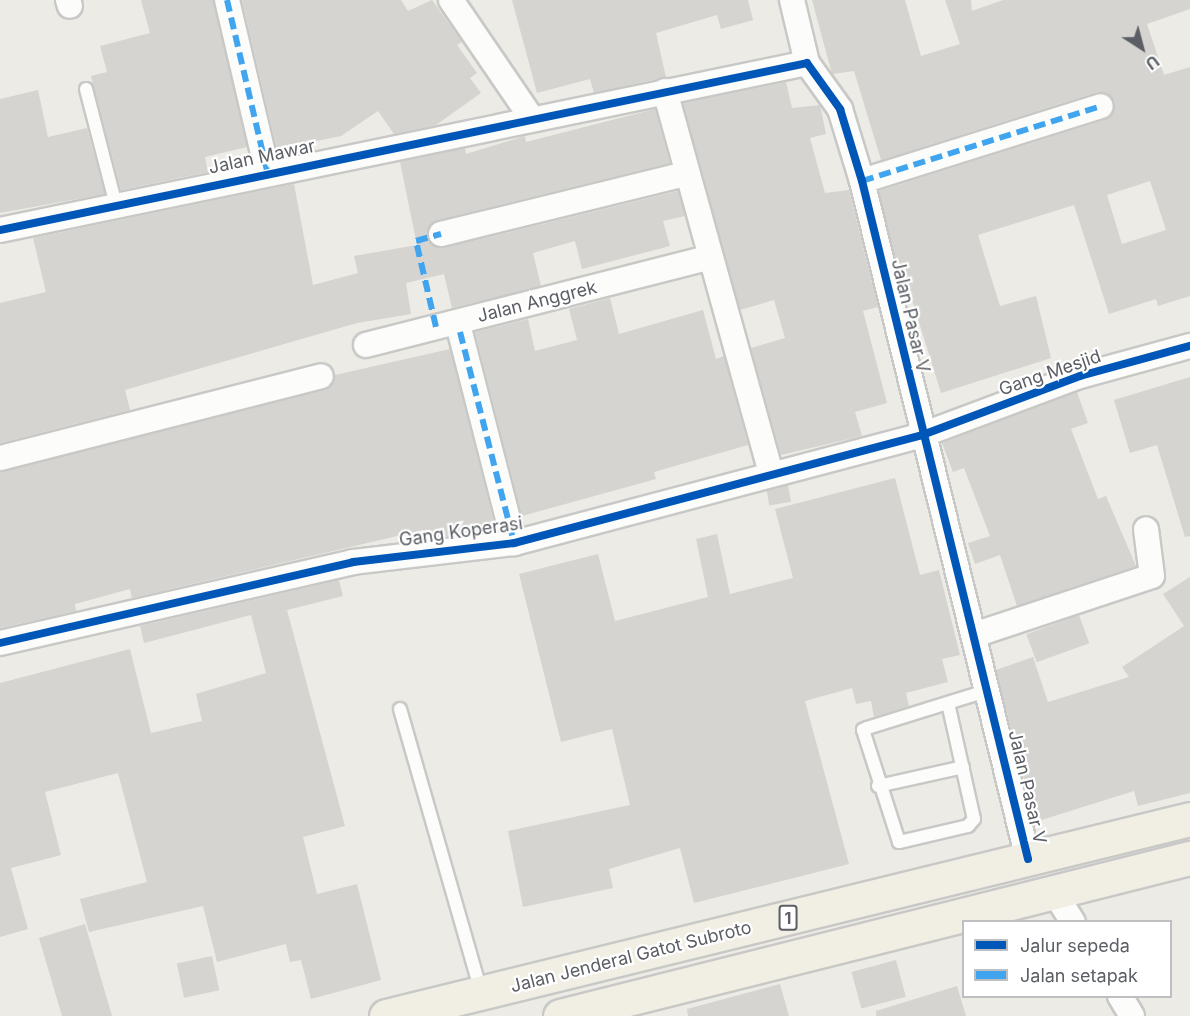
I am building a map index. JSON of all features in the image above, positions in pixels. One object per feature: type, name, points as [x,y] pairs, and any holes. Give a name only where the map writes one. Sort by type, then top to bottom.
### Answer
[{"type":"highway","name":"Jalan Jenderal Gatot Subroto","points":[[386,1016],[1028,859],[1189,823]]},
{"type":"highway","name":"1","points":[[1008,920],[1064,908],[1190,858]]},
{"type":"highway","name":"1","points":[[573,1014],[962,930]]},
{"type":"street","points":[[227,0],[267,171]]},
{"type":"street","points":[[451,0],[530,116],[807,63],[792,0]]},
{"type":"street","name":"Jalan Pasar V","points":[[807,63],[840,109],[862,181],[922,435],[977,634],[1028,859]]},
{"type":"street","points":[[665,91],[708,258],[771,472]]},
{"type":"street","points":[[862,181],[1101,106]]},
{"type":"street","name":"Jalan Mawar","points":[[0,230],[530,116]]},
{"type":"street","points":[[441,234],[686,174]]},
{"type":"street","name":"Jalan Anggrek","points":[[366,345],[708,258]]},
{"type":"street","points":[[460,332],[514,543]]},
{"type":"street","name":"Gang Mesjid","points":[[922,435],[1080,376],[1190,346]]},
{"type":"street","points":[[0,458],[321,376]]},
{"type":"street","name":"Gang Koperasi","points":[[0,643],[353,562],[514,543],[771,472],[922,435]]},
{"type":"street","points":[[977,634],[1152,576],[1146,529]]},
{"type":"street","points":[[1121,998],[1132,1016]]},
{"type":"lane","points":[[86,89],[116,205]]},
{"type":"lane","points":[[948,703],[973,823],[899,843],[878,786],[863,730],[948,703],[989,690]]},
{"type":"lane","points":[[400,709],[481,993]]},
{"type":"lane","points":[[878,786],[963,767]]},
{"type":"building","points":[[141,0],[213,0],[247,147],[205,157],[208,172],[121,190],[91,76],[107,72],[100,46],[150,33]]},
{"type":"building","points":[[242,0],[401,0],[408,11],[432,0],[462,42],[457,45],[477,73],[470,78],[481,93],[436,125],[394,134],[378,111],[341,136],[287,147],[288,156],[279,158]]},
{"type":"building","points":[[512,0],[748,0],[753,20],[721,29],[717,15],[656,33],[666,77],[594,93],[590,79],[537,93]]},
{"type":"building","points":[[812,0],[905,0],[921,56],[960,44],[945,0],[971,0],[972,11],[1003,0],[1190,0],[1190,9],[1147,24],[1164,75],[1190,67],[1190,296],[1158,306],[1156,299],[1109,314],[1074,205],[978,235],[1000,306],[1036,296],[1051,358],[941,393],[911,297],[905,299],[879,191],[1105,120],[1114,101],[1097,92],[881,160],[854,71],[832,74]],"holes":[[[1150,181],[1166,230],[1122,244],[1107,195]]]},
{"type":"building","points":[[786,82],[792,108],[820,105],[826,134],[810,138],[825,193],[849,190],[878,307],[863,311],[887,403],[855,412],[862,436],[781,455],[751,348],[785,338],[774,300],[740,310],[683,103]]},
{"type":"building","points":[[38,90],[48,137],[87,128],[105,194],[0,213],[0,99]]},
{"type":"building","points":[[655,109],[670,163],[438,220],[427,237],[444,248],[678,191],[685,216],[663,221],[670,246],[582,269],[575,241],[533,253],[541,286],[452,308],[444,274],[406,283],[411,314],[357,323],[125,390],[130,410],[0,443],[0,303],[46,292],[33,238],[294,184],[313,285],[358,273],[354,256],[417,245],[400,162],[465,148],[466,154],[525,136],[526,142]]},
{"type":"building","points":[[610,298],[619,334],[703,310],[716,359],[724,356],[748,445],[654,472],[656,479],[522,516],[475,332],[528,319],[535,351],[577,340],[569,309]]},
{"type":"building","points":[[450,349],[494,523],[487,525],[488,532],[425,539],[423,530],[132,598],[130,589],[75,604],[76,611],[0,628],[0,472],[325,390],[335,375]]},
{"type":"building","points":[[1190,377],[1190,536],[1185,537],[1157,445],[1130,453],[1114,400]]},
{"type":"building","points":[[1077,392],[1088,423],[1071,429],[1098,499],[1106,496],[1136,566],[1017,606],[1000,555],[975,564],[968,543],[990,536],[964,468],[953,472],[942,443]]},
{"type":"building","points":[[895,478],[920,575],[939,570],[960,655],[942,659],[948,682],[906,693],[909,706],[874,717],[871,701],[856,704],[852,688],[805,701],[849,864],[694,903],[680,848],[609,869],[613,888],[523,907],[508,831],[630,805],[612,729],[561,742],[519,574],[598,554],[615,621],[708,597],[696,539],[717,534],[730,594],[793,578],[775,509]]},
{"type":"building","points":[[788,485],[791,502],[769,506],[766,489]]},
{"type":"building","points":[[1190,577],[1190,793],[1138,806],[1134,791],[1035,822],[996,670],[1033,657],[1048,702],[1129,677],[1122,667],[1184,626],[1163,594]]},
{"type":"building","points":[[339,580],[343,596],[287,610],[345,826],[303,837],[317,894],[357,884],[381,980],[311,999],[301,960],[290,962],[286,944],[217,962],[203,906],[89,932],[80,899],[147,882],[118,773],[45,792],[61,855],[11,868],[28,929],[0,937],[0,683],[130,649],[151,733],[202,721],[196,694],[266,673],[251,615],[144,643],[140,626]]},
{"type":"building","points":[[1079,615],[1089,643],[1037,662],[1026,634]]},
{"type":"building","points":[[85,924],[112,1016],[62,1016],[39,938]]},
{"type":"building","points":[[212,956],[219,990],[184,998],[177,963]]},
{"type":"building","points":[[896,960],[906,997],[861,1009],[852,972]]},
{"type":"building","points":[[780,984],[789,1016],[688,1016],[687,1009]]},
{"type":"building","points":[[957,986],[966,1016],[876,1016],[876,1011]]},
{"type":"marked path","points":[[227,0],[267,171]]},
{"type":"marked path","points":[[862,181],[1101,106]]},
{"type":"marked path","points":[[436,327],[416,241],[441,234]]},
{"type":"marked path","points":[[460,332],[514,543]]},
{"type":"cycle path","points":[[0,230],[807,63],[840,109],[862,181],[1028,859]]},
{"type":"cycle path","points":[[0,643],[353,562],[514,543],[922,435],[1080,376],[1190,346]]}]
